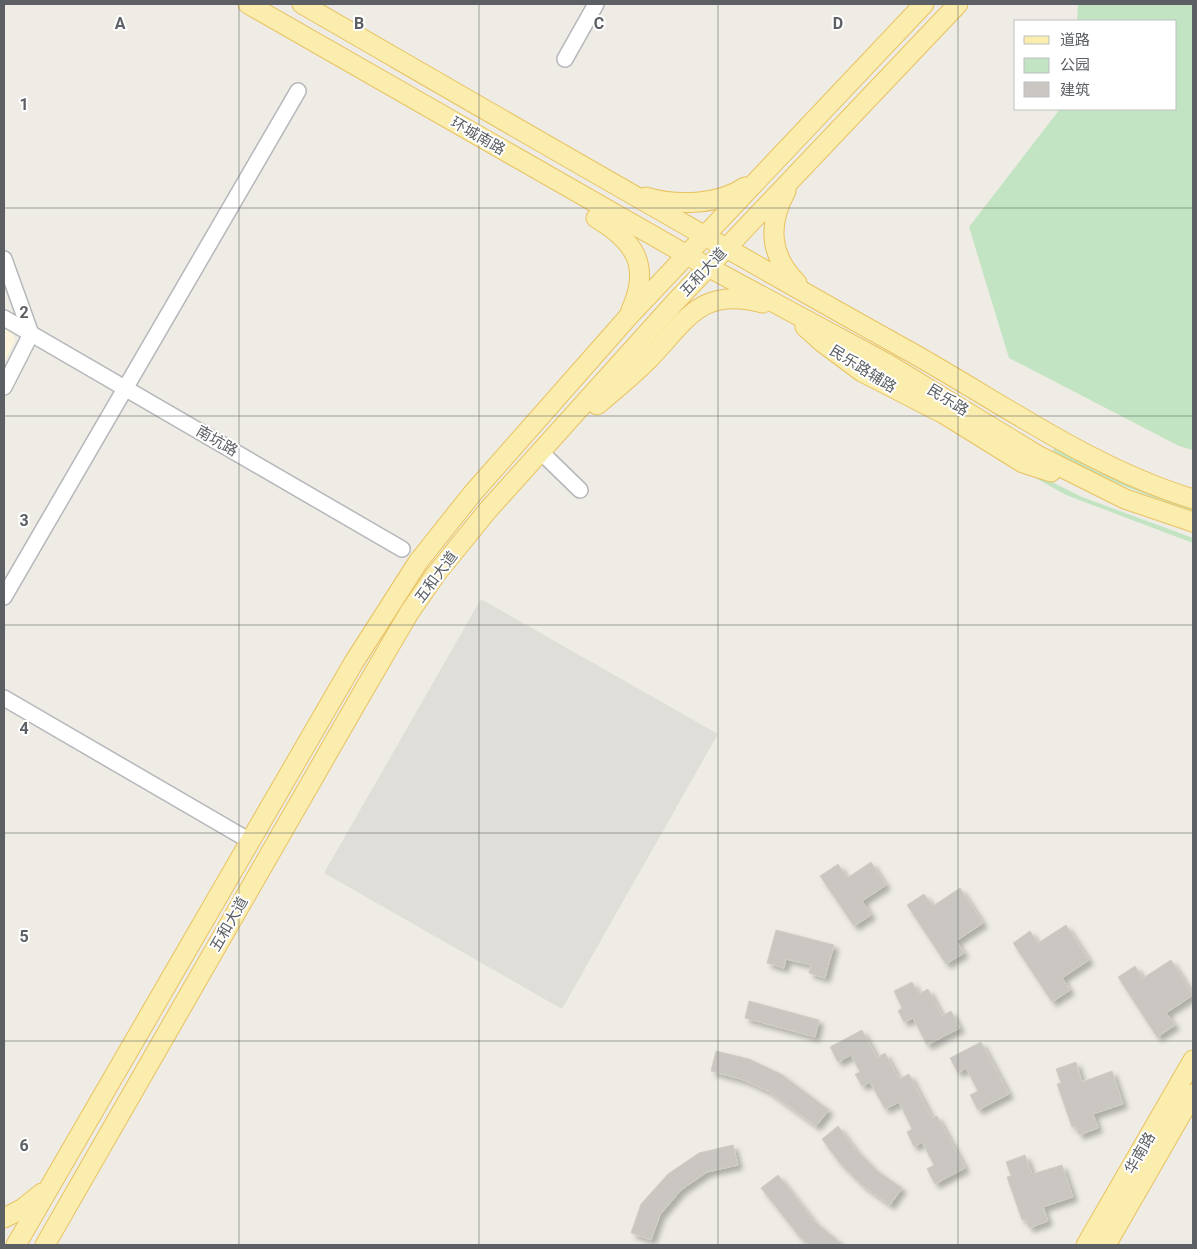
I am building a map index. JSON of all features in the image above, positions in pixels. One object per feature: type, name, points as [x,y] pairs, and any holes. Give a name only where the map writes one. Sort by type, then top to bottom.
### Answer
[{"type":"main road","name":"环城南路","points":[[248,4],[708,267]]},
{"type":"main road","name":"环城南路","points":[[302,4],[726,248]]},
{"type":"main road","name":"五和大道","points":[[16,1245],[380,620],[418,562],[472,494],[629,316],[923,4]]},
{"type":"main road","name":"五和大道","points":[[45,1245],[409,613],[436,574],[488,510],[542,453],[708,267],[958,4]]},
{"type":"main road","points":[[546,145],[533,167],[578,208],[616,230],[630,244],[638,261],[641,278],[637,297],[629,316]]},
{"type":"main road","points":[[798,171],[779,203],[773,228],[773,243],[783,267],[808,295]]},
{"type":"main road","points":[[627,191],[653,199],[679,203],[701,201],[739,191],[758,178]]},
{"type":"main road","name":"民乐路","points":[[726,248],[918,356],[1066,444],[1114,469],[1165,490],[1193,499]]},
{"type":"main road","name":"民乐路","points":[[708,267],[888,364],[1039,456],[1084,480],[1125,499],[1193,522]]},
{"type":"main road","points":[[542,453],[635,372],[698,308],[721,299],[733,298],[785,309]]},
{"type":"main road","name":"民乐路辅路","points":[[785,309],[823,343],[862,372],[917,407],[944,414],[1023,463],[1084,480]]},
{"type":"main road","name":"华南路","points":[[1086,1245],[1193,1060]]},
{"type":"main road","name":"华南路","points":[[1106,1245],[1193,1094]]},
{"type":"main road","points":[[4,1218],[26,1206],[53,1181]]},
{"type":"main road","points":[[63,1245],[63,1228],[70,1201]]},
{"type":"street","points":[[565,59],[596,4]]},
{"type":"street","points":[[4,597],[298,91]]},
{"type":"street","points":[[4,259],[31,334],[4,387]]},
{"type":"street","name":"南坑路","points":[[4,318],[402,549]]},
{"type":"street","points":[[542,453],[580,490]]},
{"type":"street","points":[[4,698],[250,841]]},
{"type":"shaded area","points":[[4,309],[15,340],[4,364]]},
{"type":"shaded area","points":[[481,599],[718,734],[562,1009],[324,873]]},
{"type":"green space","points":[[1078,4],[1193,4],[1193,450],[1179,446],[1009,358],[969,227],[1059,110],[1177,110],[1177,20],[1077,20]]},
{"type":"green space","points":[[1054,448],[1096,471],[1193,508],[1193,511],[1139,492],[1104,477],[1053,451]]},
{"type":"green space","points":[[1007,462],[1022,467],[1082,497],[1193,538],[1193,543],[1066,495]]},
{"type":"building","points":[[871,862],[886,885],[862,901],[871,915],[854,926],[820,876],[838,864],[847,878]]},
{"type":"building","points":[[960,888],[983,923],[956,941],[964,953],[946,964],[907,905],[924,894],[933,906]]},
{"type":"building","points":[[1066,925],[1089,960],[1062,978],[1070,990],[1052,1002],[1013,943],[1030,931],[1038,943]]},
{"type":"building","points":[[776,930],[834,945],[825,978],[809,973],[811,965],[786,959],[784,968],[767,963]]},
{"type":"building","points":[[1171,960],[1193,995],[1166,1013],[1175,1025],[1157,1037],[1118,977],[1135,966],[1143,978]]},
{"type":"building","points":[[912,982],[919,994],[928,989],[942,1016],[951,1011],[960,1028],[927,1045],[913,1018],[904,1022],[898,1011],[902,1008],[894,991]]},
{"type":"building","points":[[749,1001],[819,1020],[815,1037],[745,1018]]},
{"type":"building","points":[[862,1030],[877,1058],[885,1053],[899,1079],[909,1074],[932,1118],[937,1116],[965,1168],[935,1184],[927,1169],[934,1165],[922,1142],[914,1147],[907,1132],[912,1129],[899,1102],[885,1109],[870,1082],[862,1086],[855,1074],[860,1072],[851,1055],[838,1062],[830,1047]]},
{"type":"building","points":[[981,1042],[1009,1094],[978,1110],[970,1095],[978,1091],[966,1068],[958,1073],[950,1058]]},
{"type":"building","points":[[716,1051],[749,1059],[781,1074],[829,1110],[816,1126],[768,1091],[744,1080],[711,1071]]},
{"type":"building","points":[[1076,1062],[1082,1082],[1112,1071],[1123,1104],[1093,1114],[1098,1128],[1079,1135],[1076,1126],[1072,1127],[1057,1084],[1061,1083],[1056,1069]]},
{"type":"building","points":[[838,1126],[855,1149],[876,1170],[902,1188],[890,1205],[862,1185],[839,1162],[822,1139]]},
{"type":"building","points":[[733,1145],[738,1165],[707,1172],[681,1190],[660,1215],[651,1240],[631,1233],[641,1204],[668,1174],[699,1153]]},
{"type":"building","points":[[1025,1155],[1032,1174],[1062,1165],[1073,1197],[1043,1207],[1048,1221],[1029,1228],[1026,1219],[1022,1220],[1007,1177],[1011,1176],[1006,1162]]},
{"type":"building","points":[[778,1175],[814,1221],[843,1245],[810,1245],[799,1236],[761,1188]]}]
